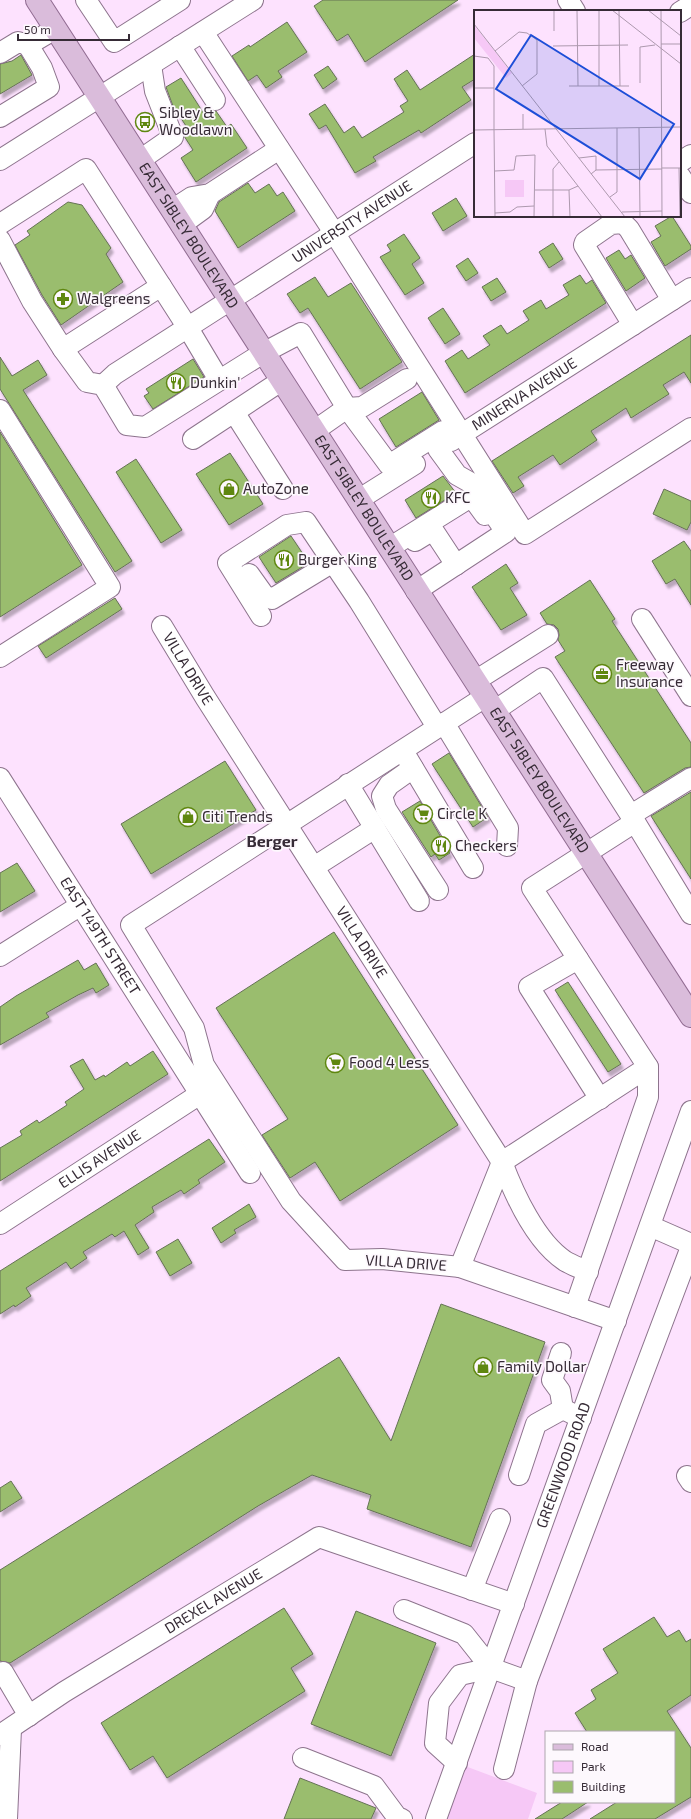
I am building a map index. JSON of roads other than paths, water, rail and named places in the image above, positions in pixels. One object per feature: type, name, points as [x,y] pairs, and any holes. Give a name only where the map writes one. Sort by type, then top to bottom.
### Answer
[{"type":"main road","name":"EAST SIBLEY BOULEVARD","points":[[37,0],[416,591],[691,1016]]},
{"type":"street","points":[[86,0],[114,42],[180,0]]},
{"type":"street","points":[[568,0],[574,10]]},
{"type":"street","points":[[0,160],[203,32],[243,3]]},
{"type":"street","points":[[681,11],[691,5]]},
{"type":"street","points":[[28,45],[55,29]]},
{"type":"street","points":[[203,32],[335,234],[447,438],[525,534],[691,428]]},
{"type":"street","points":[[0,53],[18,42],[28,45],[42,68],[49,87],[0,117]]},
{"type":"street","points":[[180,46],[215,100]]},
{"type":"street","points":[[140,160],[173,137],[155,91],[151,65]]},
{"type":"street","name":"UNIVERSITY AVENUE","points":[[103,385],[115,374],[474,144]]},
{"type":"street","points":[[176,218],[192,197],[210,194],[279,149]]},
{"type":"street","points":[[681,161],[691,155]]},
{"type":"street","points":[[0,224],[86,169],[188,328],[219,380]]},
{"type":"street","points":[[633,325],[584,245],[585,242],[612,224],[623,223],[629,229],[672,300]]},
{"type":"street","points":[[0,240],[32,301],[63,348],[87,382],[103,385],[127,425],[145,427],[263,353],[301,334],[348,408],[389,465],[447,438]]},
{"type":"street","points":[[63,348],[161,286]]},
{"type":"street","name":"MINERVA AVENUE","points":[[358,500],[447,438],[691,288]]},
{"type":"street","points":[[314,431],[348,408],[362,407],[407,379]]},
{"type":"street","points":[[193,439],[281,381]]},
{"type":"street","points":[[0,410],[110,587],[0,657]]},
{"type":"street","points":[[234,412],[283,488]]},
{"type":"street","points":[[416,591],[506,532],[473,484],[457,475],[447,438]]},
{"type":"street","points":[[391,552],[466,500],[474,500],[500,536]]},
{"type":"street","points":[[261,616],[228,563],[287,525],[306,522],[508,828],[507,846]]},
{"type":"street","points":[[391,552],[433,530],[456,565]]},
{"type":"street","points":[[239,556],[264,595],[272,599],[333,562]]},
{"type":"street","points":[[642,619],[691,696]]},
{"type":"street","name":"VILLA DRIVE","points":[[162,626],[286,824],[502,1162],[460,1268]]},
{"type":"street","points":[[286,824],[484,696],[548,635]]},
{"type":"street","points":[[484,696],[543,678],[633,818],[691,914]]},
{"type":"street","points":[[402,750],[473,868]]},
{"type":"street","points":[[413,768],[389,785],[382,796],[386,809],[438,890]]},
{"type":"street","name":"EAST 149TH STREET","points":[[0,778],[250,1173]]},
{"type":"street","points":[[575,1308],[648,1097],[648,1067],[532,888],[586,853],[691,778]]},
{"type":"street","points":[[348,784],[420,902]]},
{"type":"street","name":"VILLA DRIVE","points":[[286,824],[131,925],[194,1028],[204,1065],[287,1195],[346,1260],[382,1259],[460,1268],[616,1321]]},
{"type":"street","points":[[314,867],[375,828]]},
{"type":"street","points":[[0,956],[80,905]]},
{"type":"street","points":[[578,958],[529,987],[600,1099]]},
{"type":"street","points":[[588,1272],[565,1261],[545,1242],[514,1193],[502,1162],[648,1067]]},
{"type":"street","name":"ELLIS AVENUE","points":[[0,1224],[200,1094]]},
{"type":"street","name":"GREENWOOD ROAD","points":[[436,1819],[691,1111]]},
{"type":"street","points":[[504,1769],[527,1681],[691,1246],[650,1226]]},
{"type":"street","points":[[560,1353],[552,1380],[560,1391],[563,1409]]},
{"type":"street","points":[[563,1409],[581,1418]]},
{"type":"street","points":[[519,1475],[536,1424],[563,1409]]},
{"type":"street","points":[[472,1590],[500,1519]]},
{"type":"street","name":"DREXEL AVENUE","points":[[7,1819],[5,1732],[64,1692],[319,1537],[514,1604]]},
{"type":"street","points":[[404,1610],[464,1634],[491,1668],[527,1681]]},
{"type":"street","points":[[457,1763],[435,1743],[439,1703],[460,1675],[491,1668]]},
{"type":"street","points":[[3,1672],[28,1716]]},
{"type":"street","points":[[303,1758],[374,1786],[397,1817],[402,1819]]},
{"type":"place","name":"Sibley & Woodlawn","points":[[145,122]]},
{"type":"place","name":"Walgreens","points":[[63,299]]},
{"type":"place","name":"Dunkin'","points":[[176,383]]},
{"type":"place","name":"AutoZone","points":[[229,489]]},
{"type":"place","name":"KFC","points":[[431,498]]},
{"type":"place","name":"Burger King","points":[[284,560]]},
{"type":"place","name":"Freeway Insurance","points":[[602,674]]},
{"type":"place","name":"Circle K","points":[[423,814]]},
{"type":"place","name":"Citi Trends","points":[[188,817]]},
{"type":"place","name":"Checkers","points":[[441,846]]},
{"type":"place","name":"Food 4 Less","points":[[335,1063]]},
{"type":"place","name":"Family Dollar","points":[[483,1367]]},
{"type":"district","name":"Berger","points":[[272,841]]}]
